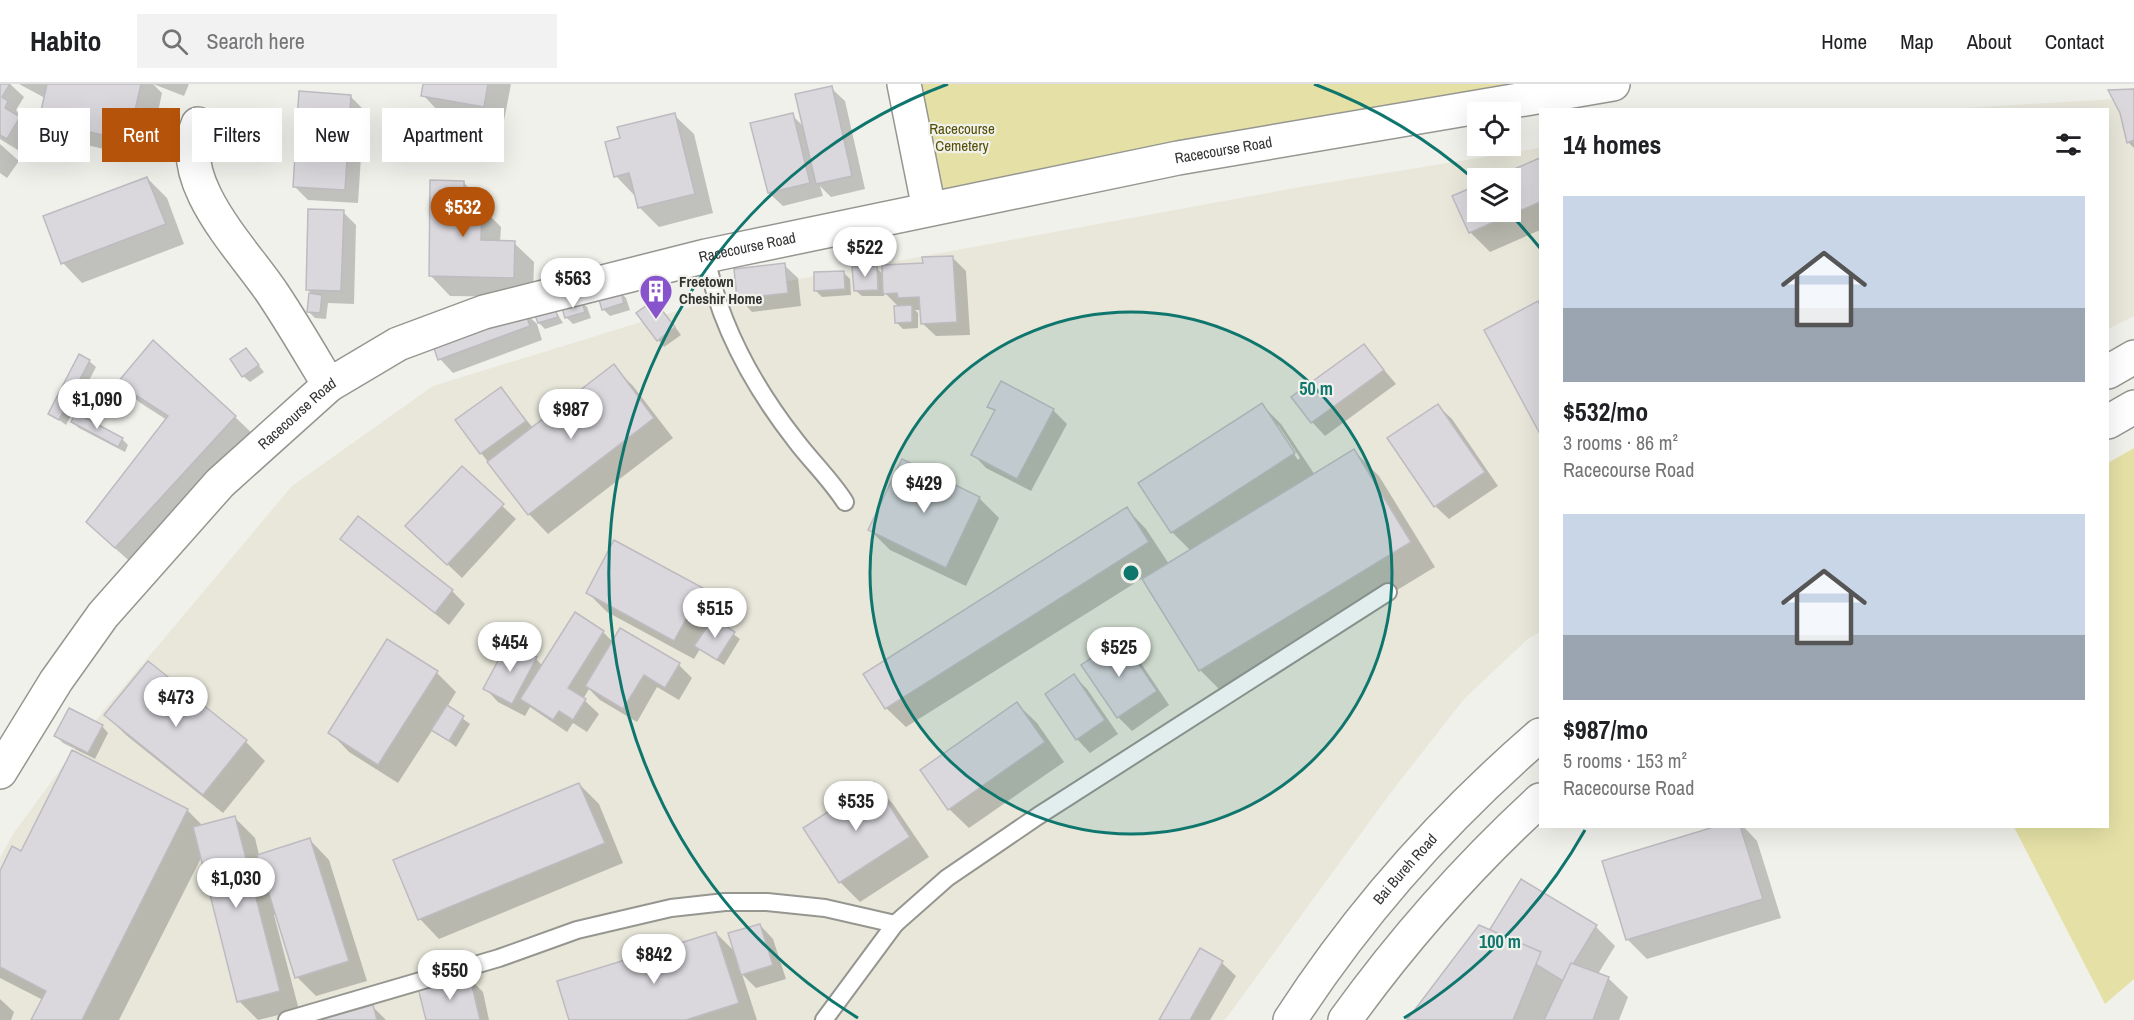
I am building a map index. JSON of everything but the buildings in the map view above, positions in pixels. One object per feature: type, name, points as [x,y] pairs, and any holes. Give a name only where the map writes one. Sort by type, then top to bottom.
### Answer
[{"type":"main road","points":[[904,84],[929,209]]},
{"type":"main road","name":"Racecourse Road","points":[[0,772],[56,681],[103,615],[220,483],[329,385],[398,344],[484,312],[706,256],[1178,158],[1613,84]]},
{"type":"main road","points":[[196,162],[201,185],[217,220],[273,293],[329,385]]},
{"type":"main road","points":[[2109,371],[2134,357]]},
{"type":"main road","points":[[2109,421],[2134,407]]},
{"type":"main road","name":"Bai Bureh Road","points":[[1290,1020],[1351,932],[1451,820],[1539,736]]},
{"type":"main road","points":[[1345,1020],[1389,959],[1481,854],[1539,801]]},
{"type":"lane","points":[[706,256],[712,289],[726,328],[745,362],[778,417],[845,502]]},
{"type":"lane","points":[[824,1020],[895,924],[947,878],[1038,816],[1388,592]]},
{"type":"lane","points":[[287,1020],[499,958],[577,930],[671,908],[725,902],[767,902],[825,908],[895,924]]},
{"type":"shaded area","points":[[2134,98],[2134,316],[2109,328],[2109,108],[1962,108]]},
{"type":"shaded area","points":[[1539,148],[1539,633],[1529,638],[1464,699],[1392,791],[1225,1020],[0,1020],[0,858],[13,834],[104,710],[292,486],[433,386],[755,287],[1300,187],[1491,156],[1521,156],[1521,151]]},
{"type":"green space","name":"Racecourse Cemetery","points":[[891,84],[1587,84],[1350,111],[917,202]]},
{"type":"green space","points":[[2134,448],[2134,979],[2105,1004],[2015,828],[2109,828],[2109,462]]},
{"type":"place","name":"Freetown Cheshir Home","points":[[656,320]]}]
